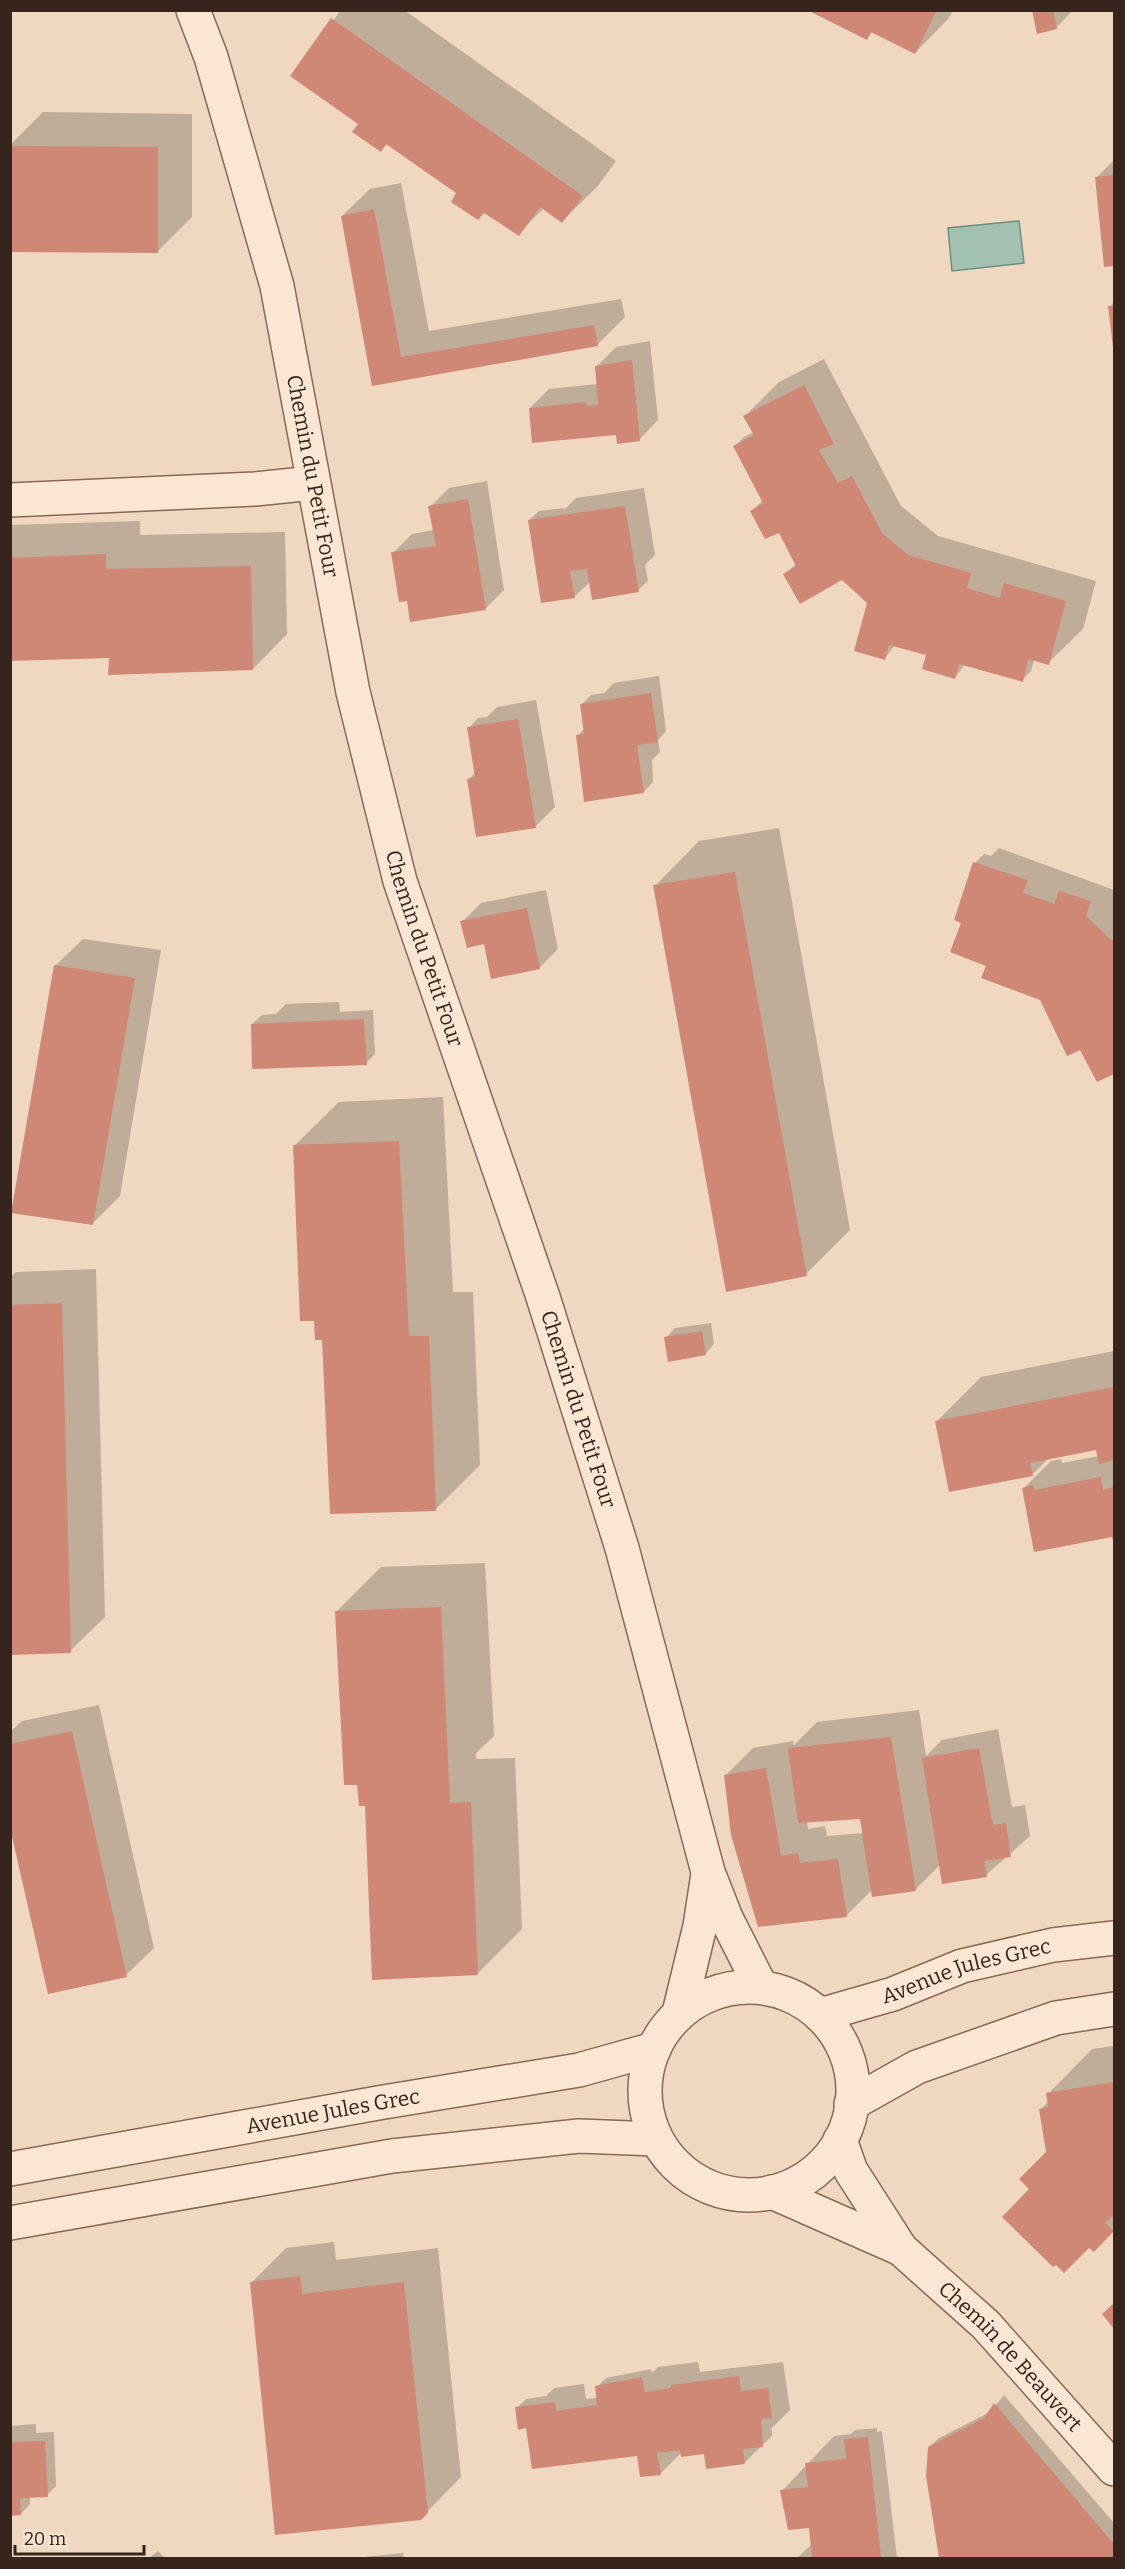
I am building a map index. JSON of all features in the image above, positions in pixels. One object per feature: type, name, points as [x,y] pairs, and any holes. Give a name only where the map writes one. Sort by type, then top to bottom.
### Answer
[{"type":"street","name":"Chemin du Petit Four","points":[[192,10],[211,57],[277,286],[352,692],[400,882],[543,1297],[622,1548],[708,1872],[726,1918],[761,1987]]},
{"type":"street","points":[[10,500],[255,489],[313,483]]},
{"type":"street","name":"Chemin du Petit Four","points":[[679,2013],[700,1926],[708,1872]]},
{"type":"street","name":"Avenue Jules Grec","points":[[820,2015],[892,1994],[963,1966],[1053,1945],[1114,1938]]},
{"type":"street","points":[[761,1987],[783,1992],[802,2002],[820,2015],[840,2041],[851,2072],[851,2104],[840,2140],[823,2164],[799,2182],[772,2192],[742,2195],[712,2188],[690,2177],[671,2160],[656,2139],[646,2110],[645,2079],[654,2049],[664,2030],[679,2013],[704,1997],[731,1988],[761,1987]]},
{"type":"street","points":[[851,2104],[917,2067],[1056,2018],[1114,2009]]},
{"type":"street","name":"Avenue Jules Grec","points":[[10,2169],[378,2103],[579,2070],[654,2049]]},
{"type":"street","points":[[10,2223],[392,2156],[579,2136],[656,2139]]},
{"type":"street","name":"Chemin de Beauvert","points":[[840,2140],[851,2171],[901,2249],[986,2325],[1114,2469]]},
{"type":"street","name":"Chemin de Beauvert","points":[[772,2192],[901,2249]]},
{"type":"shaded area","points":[[1019,221],[1024,263],[952,271],[948,228]]},
{"type":"building","points":[[807,10],[937,10],[915,54],[871,32],[867,40]]},
{"type":"building","points":[[1032,10],[1053,10],[1057,29],[1037,34]]},
{"type":"building","points":[[331,18],[583,196],[562,223],[540,207],[519,236],[484,213],[478,220],[451,202],[456,193],[386,144],[381,152],[352,132],[358,124],[290,76]]},
{"type":"building","points":[[10,146],[158,147],[158,253],[10,252]]},
{"type":"building","points":[[1114,175],[1114,266],[1104,267],[1095,177]]},
{"type":"building","points":[[374,209],[401,357],[594,325],[598,346],[372,386],[341,216]]},
{"type":"building","points":[[1108,306],[1114,306],[1114,348],[1113,348]]},
{"type":"building","points":[[632,360],[640,441],[617,444],[616,435],[532,443],[529,408],[586,402],[587,406],[598,405],[595,366]]},
{"type":"building","points":[[804,385],[834,444],[819,450],[838,483],[852,476],[882,533],[908,555],[971,573],[967,588],[1000,598],[1004,583],[1066,601],[1049,665],[1028,659],[1023,682],[959,664],[955,679],[922,669],[926,655],[889,645],[885,660],[854,651],[867,603],[842,580],[800,604],[783,574],[796,566],[779,533],[765,539],[750,511],[763,503],[733,446],[754,435],[743,416]]},
{"type":"building","points":[[468,499],[486,610],[410,622],[407,601],[399,602],[391,552],[436,546],[428,506]]},
{"type":"building","points":[[625,506],[639,592],[592,600],[587,569],[570,571],[575,598],[541,603],[528,520]]},
{"type":"building","points":[[106,554],[106,569],[251,566],[253,670],[108,675],[109,658],[10,661],[10,558]]},
{"type":"building","points":[[651,693],[658,742],[637,745],[644,793],[584,802],[576,735],[584,734],[580,704]]},
{"type":"building","points":[[518,719],[536,828],[476,837],[467,779],[475,777],[467,727]]},
{"type":"building","points":[[973,862],[1028,880],[1023,893],[1054,904],[1059,891],[1091,901],[1086,916],[1111,940],[1114,939],[1114,1074],[1097,1082],[1080,1050],[1067,1056],[1040,1000],[981,978],[986,966],[950,952],[961,923],[954,920]]},
{"type":"building","points":[[735,872],[807,1276],[726,1292],[653,885]]},
{"type":"building","points":[[527,908],[540,969],[491,979],[484,944],[467,948],[460,921]]},
{"type":"building","points":[[54,965],[135,978],[93,1225],[11,1213]]},
{"type":"building","points":[[364,1019],[367,1065],[252,1069],[251,1024]]},
{"type":"building","points":[[399,1141],[409,1336],[429,1336],[436,1511],[330,1514],[322,1340],[315,1340],[314,1321],[300,1321],[293,1145]]},
{"type":"building","points":[[62,1303],[71,1653],[10,1655],[10,1305]]},
{"type":"building","points":[[702,1331],[706,1355],[668,1362],[664,1337]]},
{"type":"building","points":[[1114,1387],[1114,1460],[1099,1464],[1096,1450],[1030,1463],[1033,1476],[949,1492],[935,1421]]},
{"type":"building","points":[[1101,1477],[1103,1490],[1114,1487],[1114,1545],[1112,1537],[1034,1552],[1022,1488],[1033,1485],[1035,1490]]},
{"type":"building","points":[[441,1607],[450,1803],[471,1802],[478,1975],[372,1980],[365,1806],[359,1806],[357,1785],[344,1785],[335,1611]]},
{"type":"building","points":[[72,1731],[127,1977],[48,1994],[10,1828],[10,1744]]},
{"type":"building","points":[[891,1737],[916,1891],[872,1897],[860,1819],[798,1823],[788,1748]]},
{"type":"building","points":[[979,1748],[993,1825],[1006,1823],[1011,1857],[984,1861],[987,1877],[942,1884],[922,1758]]},
{"type":"building","points":[[766,1768],[781,1856],[798,1853],[800,1863],[838,1859],[847,1917],[758,1927],[731,1835],[724,1775]]},
{"type":"building","points":[[1114,2082],[1114,2218],[1112,2216],[1105,2223],[1114,2231],[1094,2252],[1089,2248],[1064,2273],[1056,2265],[1053,2267],[1002,2217],[1029,2189],[1019,2179],[1046,2152],[1039,2109],[1048,2107],[1046,2093]]},
{"type":"building","points":[[300,2276],[302,2294],[404,2282],[428,2513],[421,2520],[275,2535],[250,2282]]},
{"type":"building","points":[[1114,2303],[1114,2329],[1102,2314]]},
{"type":"building","points":[[739,2376],[741,2391],[768,2388],[772,2418],[761,2419],[763,2447],[743,2449],[745,2464],[706,2469],[704,2454],[681,2457],[680,2450],[657,2453],[661,2475],[640,2477],[637,2456],[532,2469],[526,2428],[518,2430],[515,2407],[555,2402],[556,2411],[597,2405],[595,2386],[642,2377],[645,2392],[671,2388],[671,2385]]},
{"type":"building","points":[[994,2403],[1114,2544],[1114,2558],[939,2558],[926,2476],[928,2447],[984,2418]]},
{"type":"building","points":[[868,2437],[881,2558],[812,2558],[809,2528],[788,2530],[780,2490],[808,2487],[805,2463],[846,2459],[844,2439]]},
{"type":"building","points":[[45,2441],[48,2497],[20,2498],[21,2515],[10,2516],[10,2442]]}]
